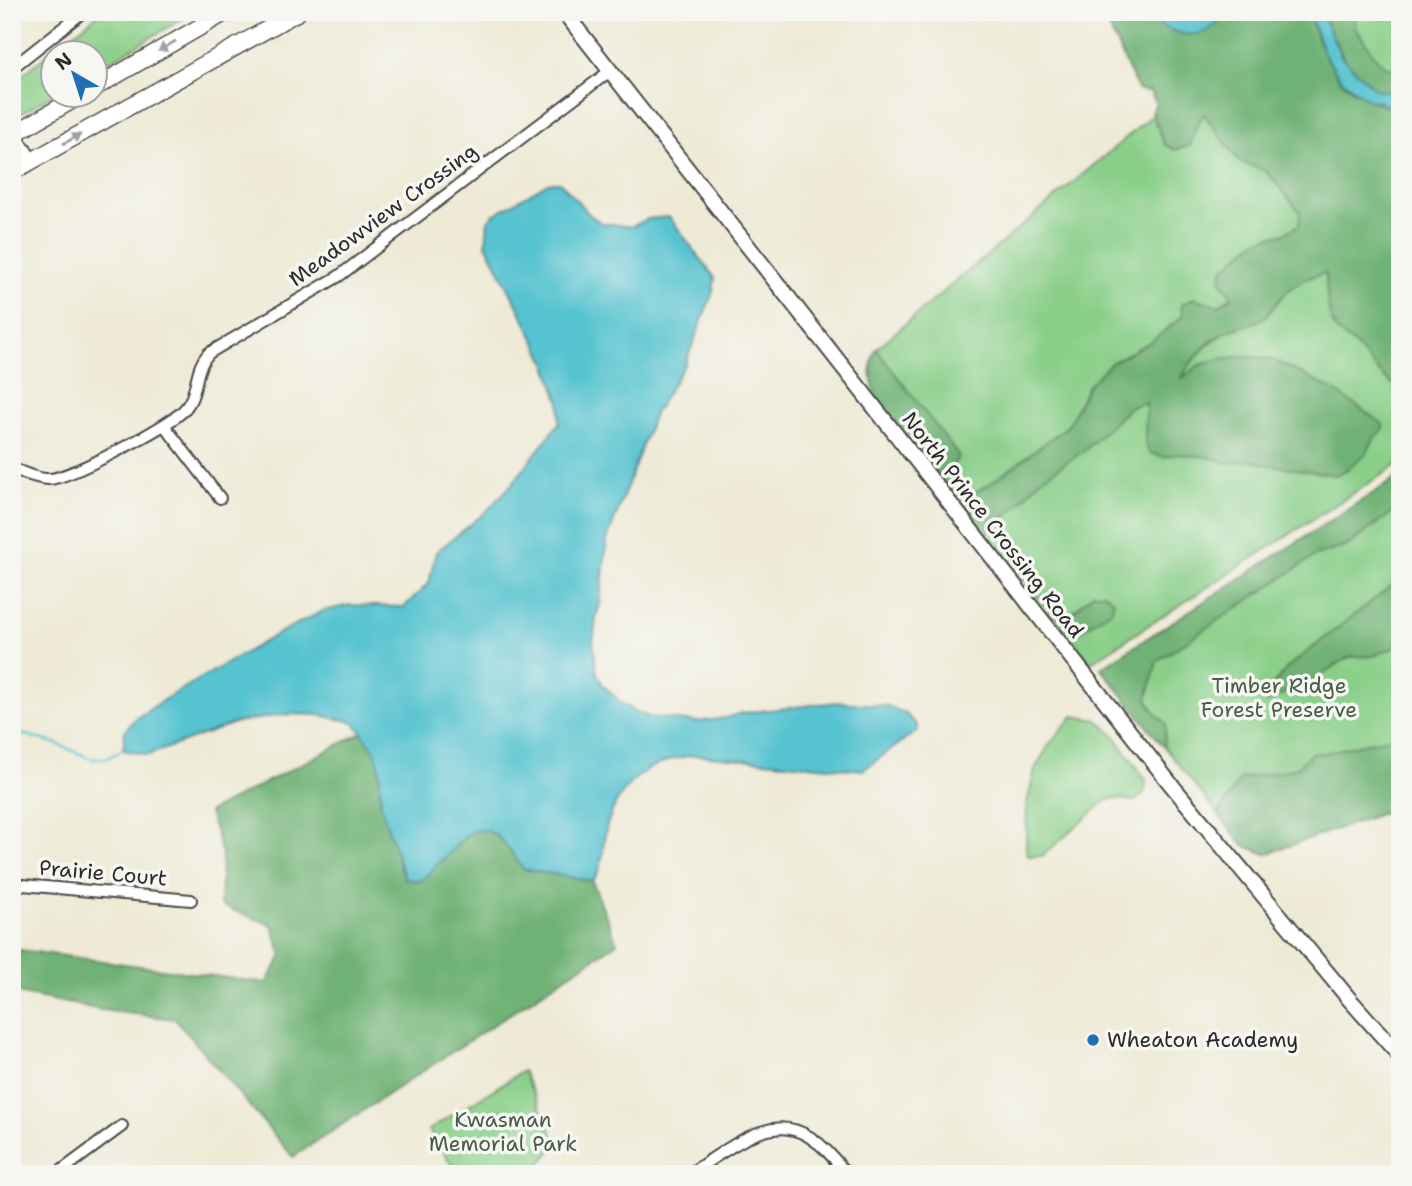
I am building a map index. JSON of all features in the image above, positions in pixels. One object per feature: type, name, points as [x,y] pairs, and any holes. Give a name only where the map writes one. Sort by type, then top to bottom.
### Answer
[{"type":"main road","points":[[108,80],[226,12]]},
{"type":"main road","points":[[12,172],[298,12]]},
{"type":"main road","points":[[13,134],[58,108]]},
{"type":"street","points":[[12,68],[83,12]]},
{"type":"street","name":"North Prince Crossing Road","points":[[564,12],[1169,782],[1332,979],[1400,1056]]},
{"type":"street","name":"Meadowview Crossing","points":[[12,468],[46,479],[67,476],[164,425],[183,412],[192,399],[198,368],[209,353],[340,276],[610,71]]},
{"type":"street","points":[[13,134],[31,161]]},
{"type":"street","points":[[164,425],[220,498]]},
{"type":"street","name":"Prairie Court","points":[[12,884],[191,900]]},
{"type":"street","points":[[57,1174],[121,1126]]},
{"type":"street","points":[[689,1174],[745,1138],[766,1130],[784,1128],[820,1142],[846,1174]]},
{"type":"green space","points":[[101,12],[194,12],[108,62],[108,38],[68,38]]},
{"type":"green space","points":[[1102,12],[1309,12],[1321,48],[1341,81],[1400,116],[1400,386],[1387,380],[1357,347],[1338,332],[1329,312],[1326,273],[1313,276],[1289,289],[1262,319],[1226,332],[1212,341],[1189,365],[1181,379],[1198,366],[1218,359],[1245,356],[1274,360],[1332,389],[1383,424],[1383,430],[1374,438],[1367,453],[1348,469],[1336,475],[1249,460],[1231,463],[1207,457],[1179,454],[1164,457],[1149,453],[1145,441],[1146,402],[1130,407],[1085,450],[1040,480],[1019,504],[985,534],[877,401],[871,375],[876,349],[959,456],[949,471],[968,495],[987,486],[1068,426],[1088,385],[1111,363],[1152,341],[1183,316],[1181,305],[1194,298],[1217,306],[1232,297],[1221,281],[1222,270],[1257,240],[1283,234],[1299,225],[1300,212],[1266,171],[1239,161],[1204,114],[1197,124],[1190,146],[1175,150],[1164,144],[1152,112],[1156,103],[1150,91],[1138,90]]},
{"type":"green space","points":[[1274,12],[1400,12],[1400,463],[1090,663],[985,534],[1019,504],[1040,480],[1085,450],[1130,407],[1180,382],[1187,367],[1223,333],[1263,318],[1286,291],[1300,281],[1326,272],[1326,281],[1347,265]]},
{"type":"green space","points":[[1321,12],[1354,12],[1355,28],[1375,57],[1392,69],[1400,66],[1400,99],[1364,82],[1342,55]]},
{"type":"green space","points":[[38,62],[38,103],[20,114],[12,104],[12,83]]},
{"type":"green space","points":[[1204,114],[1239,161],[1266,171],[1301,212],[1299,225],[1283,234],[1266,237],[1232,297],[1217,307],[1207,302],[1181,305],[1183,316],[1152,341],[1111,363],[1068,426],[987,486],[968,495],[949,471],[958,456],[876,349],[1153,115],[1156,126],[1190,146],[1197,124]]},
{"type":"green space","name":"Timber Ridge Forest Preserve","points":[[1400,476],[1400,803],[1266,854],[1243,845],[1101,668]]},
{"type":"green space","points":[[1400,476],[1400,507],[1347,546],[1315,556],[1157,661],[1147,699],[1156,714],[1166,723],[1164,747],[1101,668]]},
{"type":"green space","points":[[1400,579],[1400,645],[1373,656],[1349,657],[1310,682],[1266,702],[1271,687],[1288,667]]},
{"type":"green space","points":[[1093,593],[1104,593],[1114,601],[1112,610],[1071,637],[1067,631],[1071,626],[1071,614]]},
{"type":"green space","points":[[1073,716],[1097,720],[1113,734],[1146,780],[1145,792],[1135,801],[1113,798],[1103,803],[1042,856],[1029,856],[1026,851],[1027,803],[1035,769],[1049,745]]},
{"type":"green space","points":[[363,732],[376,751],[381,807],[397,851],[400,870],[421,881],[467,834],[485,830],[500,838],[523,869],[592,881],[617,943],[293,1157],[175,1019],[102,1010],[12,992],[12,949],[266,983],[282,956],[272,925],[220,905],[222,854],[209,812]]},
{"type":"green space","points":[[1400,735],[1400,807],[1266,854],[1243,845],[1218,814],[1240,779],[1296,768],[1312,753],[1324,753]]},
{"type":"green space","name":"Kwasman Memorial Park","points":[[523,1071],[557,1144],[531,1174],[458,1174],[429,1130]]},
{"type":"water","points":[[1147,12],[1227,12],[1209,30],[1187,34],[1164,27]]},
{"type":"water","points":[[1309,12],[1321,12],[1342,58],[1375,89],[1386,91],[1400,99],[1400,115],[1382,102],[1368,100],[1341,79],[1324,54]]},
{"type":"water","points":[[560,182],[589,214],[601,223],[632,227],[647,219],[669,217],[715,278],[713,292],[685,364],[654,414],[607,540],[593,643],[597,674],[603,685],[619,701],[649,717],[697,722],[742,713],[838,702],[887,706],[905,713],[917,725],[917,731],[863,770],[697,755],[680,757],[651,768],[628,786],[611,813],[599,869],[592,881],[523,869],[500,838],[485,830],[467,835],[421,881],[405,879],[381,807],[379,764],[375,751],[354,722],[318,715],[286,714],[235,723],[148,755],[123,750],[125,731],[134,720],[281,632],[323,611],[350,605],[404,607],[429,583],[436,552],[486,512],[512,484],[559,423],[560,403],[546,362],[486,244],[488,221],[493,215],[548,183]]},
{"type":"waterway","points":[[12,731],[57,744],[92,759],[107,758],[123,750]]},
{"type":"place","name":"Wheaton Academy","points":[[1093,1040]]}]
